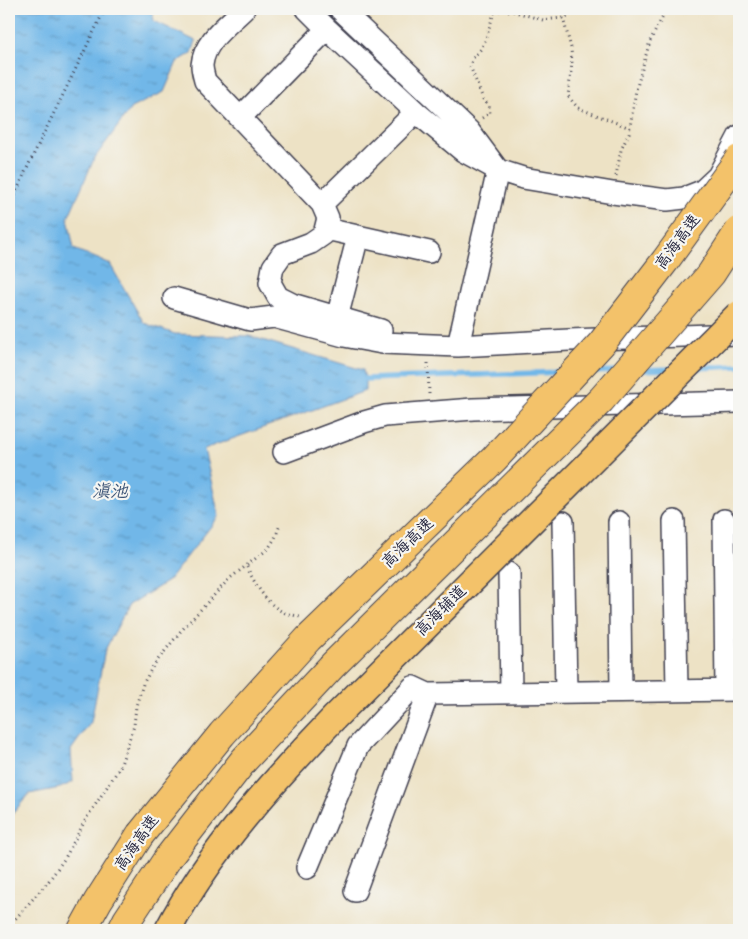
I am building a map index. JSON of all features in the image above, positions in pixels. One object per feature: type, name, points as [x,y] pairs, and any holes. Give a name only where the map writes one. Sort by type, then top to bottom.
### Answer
[{"type":"highway","name":"高海高速","points":[[82,930],[140,834],[222,734],[308,639],[494,459],[601,344],[665,262],[739,159]]},
{"type":"highway","name":"高海高速","points":[[122,930],[168,858],[244,760],[333,665],[601,400],[711,274],[739,231]]},
{"type":"main road","name":"高海辅道","points":[[168,930],[206,868],[244,818],[279,777],[342,710],[739,314]]},
{"type":"street","points":[[244,9],[213,39],[205,52],[202,68],[205,81],[322,204],[328,218],[324,234],[311,243],[282,254],[272,267],[270,283],[278,297],[292,304],[381,330]]},
{"type":"street","points":[[307,9],[416,112],[463,151],[498,170],[523,178],[613,194],[667,200],[684,198],[702,191],[718,176],[739,136]]},
{"type":"street","points":[[340,9],[470,131],[498,170],[458,346]]},
{"type":"street","points":[[240,118],[327,29]]},
{"type":"street","points":[[322,204],[416,112]]},
{"type":"street","points":[[326,228],[428,252]]},
{"type":"street","points":[[337,318],[358,236]]},
{"type":"street","points":[[174,298],[250,320],[274,317],[344,336],[382,343],[458,346],[739,334]]},
{"type":"street","points":[[284,452],[364,422],[386,416],[473,408],[739,402]]},
{"type":"street","points":[[307,868],[358,746],[412,687],[428,694],[733,690],[724,520]]},
{"type":"street","points":[[674,521],[677,691]]},
{"type":"street","points":[[563,522],[566,692]]},
{"type":"street","points":[[618,522],[621,692]]},
{"type":"street","points":[[509,573],[510,693]]},
{"type":"street","points":[[355,891],[428,694]]},
{"type":"path","points":[[9,209],[34,153],[105,9]]},
{"type":"path","points":[[470,131],[481,119],[490,113],[489,106],[484,99],[470,66],[473,58],[485,41],[494,13],[501,10],[512,11],[543,20],[563,18],[584,9]]},
{"type":"path","points":[[613,194],[621,150],[629,133],[636,90],[650,42],[667,9]]},
{"type":"path","points":[[563,18],[571,48],[572,63],[568,96],[578,108],[630,128]]},
{"type":"path","points":[[428,345],[430,412]]},
{"type":"path","points":[[9,926],[48,882],[65,858],[86,819],[120,767],[134,726],[136,706],[143,684],[153,666],[180,632],[229,579],[268,549],[280,525]]},
{"type":"water","name":"滇池","points":[[9,9],[152,9],[154,21],[196,41],[192,53],[177,62],[164,92],[131,108],[94,159],[68,218],[74,249],[110,264],[144,323],[175,334],[249,336],[363,370],[365,391],[204,449],[219,516],[168,581],[129,605],[105,650],[91,722],[71,750],[73,782],[60,788],[29,794],[9,818]]},
{"type":"waterway","points":[[696,368],[739,366]]},
{"type":"waterway","points":[[639,370],[672,369]]},
{"type":"waterway","points":[[589,372],[615,371]]},
{"type":"waterway","points":[[365,379],[562,372]]}]
